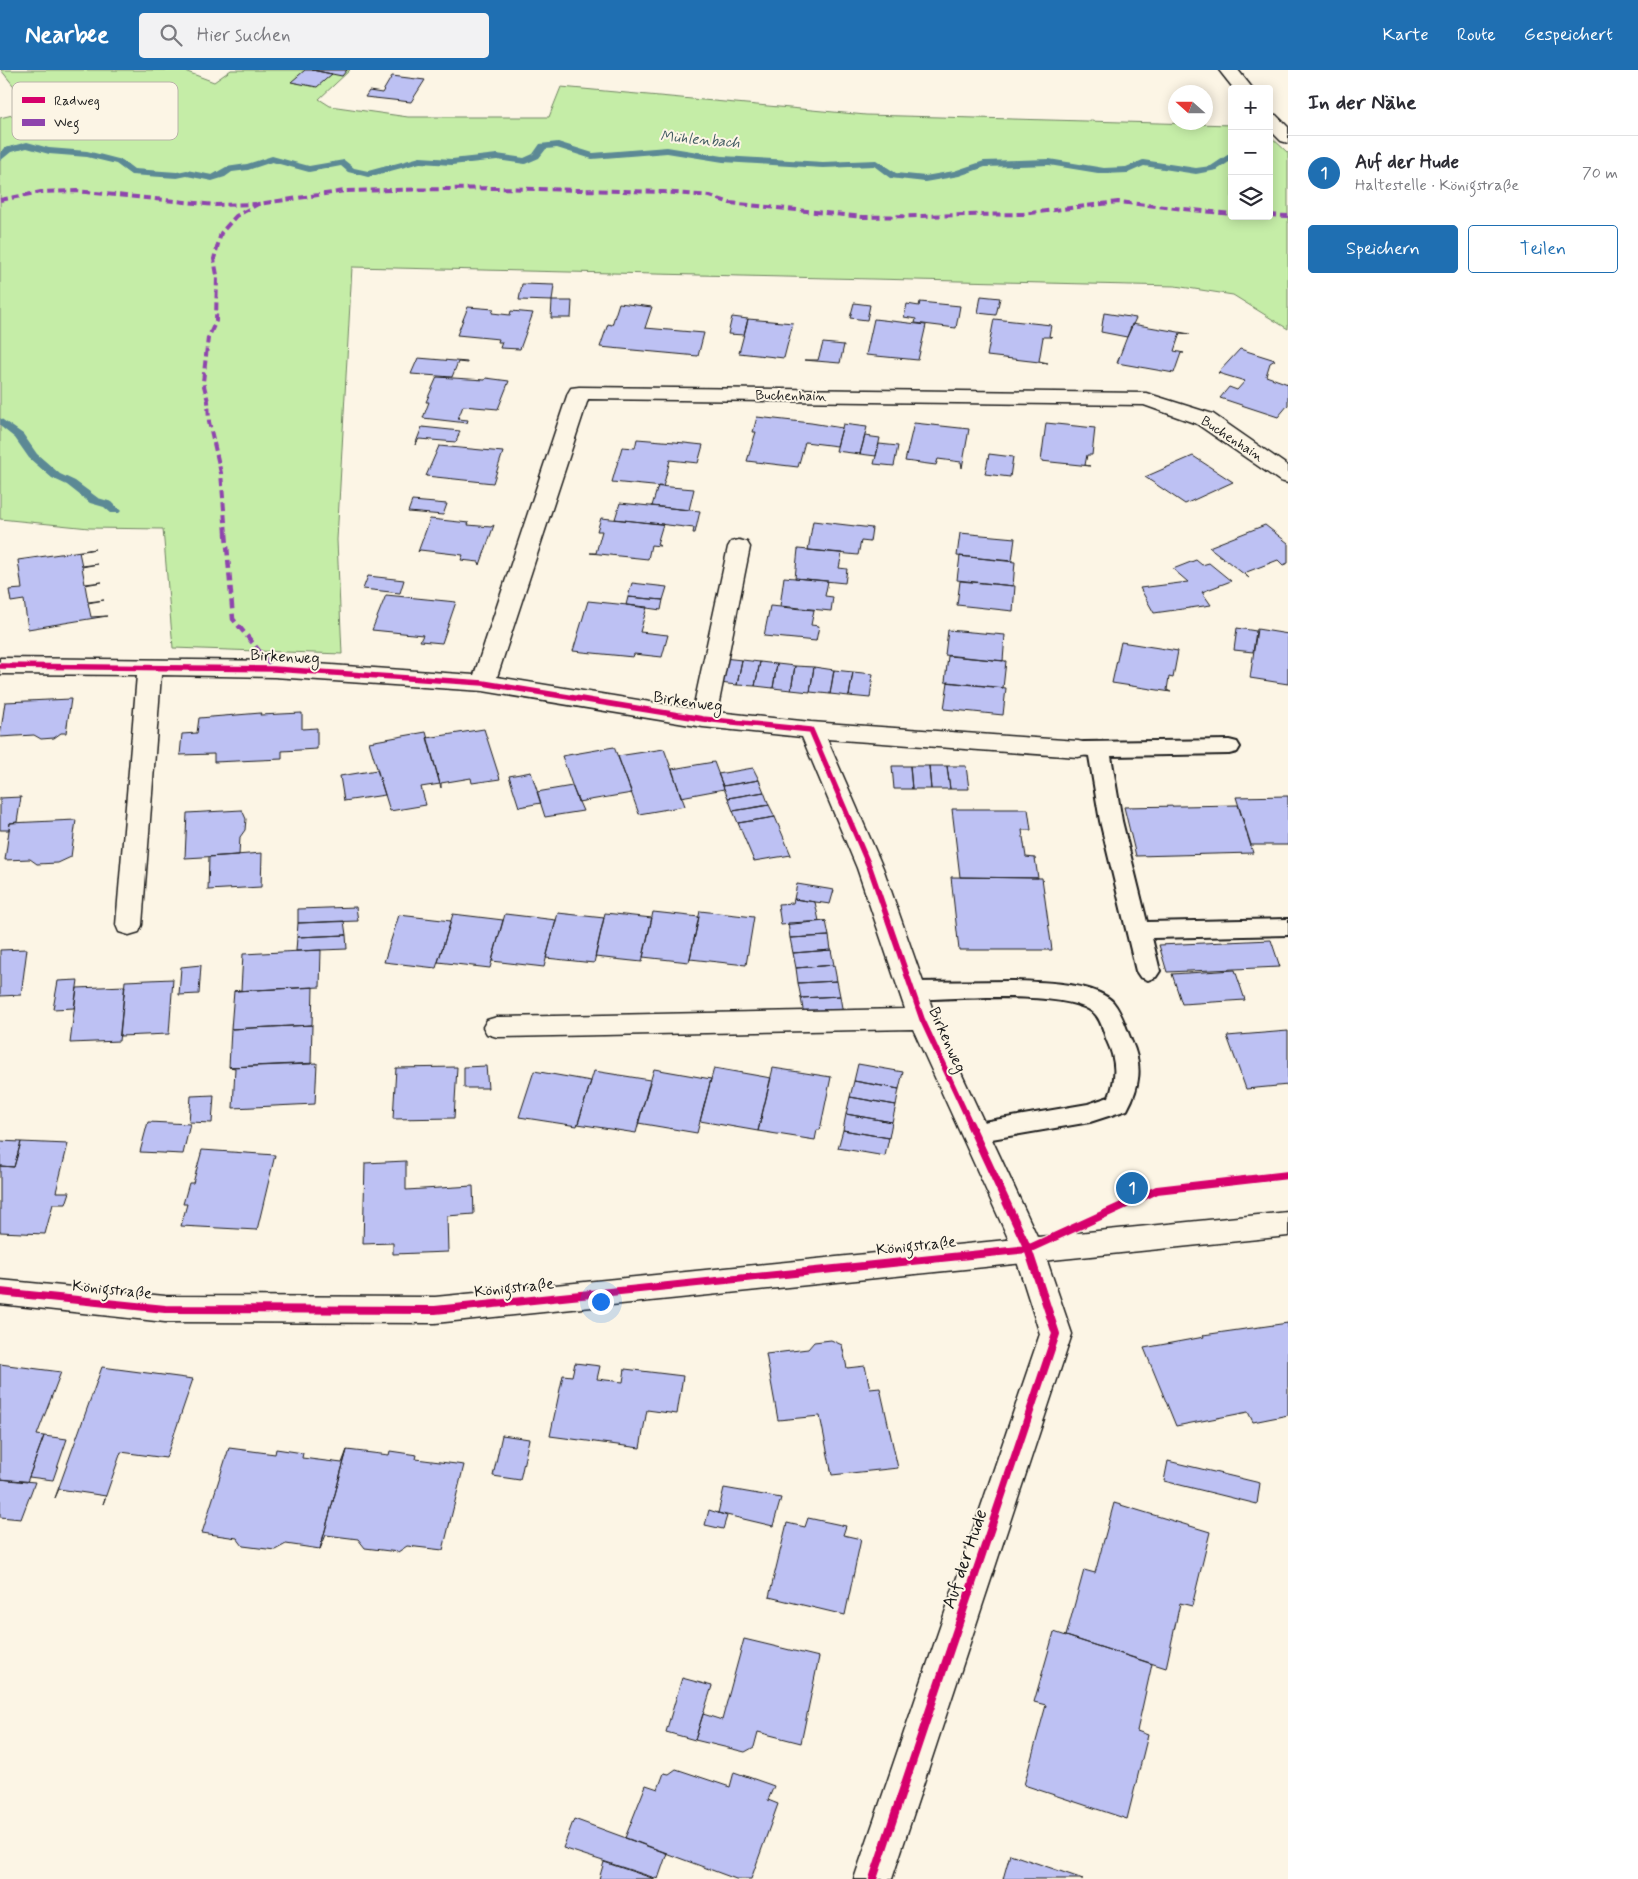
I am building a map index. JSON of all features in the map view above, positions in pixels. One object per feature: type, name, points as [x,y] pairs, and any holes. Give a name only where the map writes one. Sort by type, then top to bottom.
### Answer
[{"type":"street","points":[[1228,70],[1241,85]]},
{"type":"street","points":[[1273,123],[1288,137]]},
{"type":"street","name":"Buchenhain","points":[[482,683],[579,393],[1146,399],[1205,419],[1288,476]]},
{"type":"street","name":"Birkenweg","points":[[703,719],[739,547]]},
{"type":"street","name":"Birkenweg","points":[[0,666],[150,666],[274,669],[482,683],[703,719],[811,730],[1088,749]]},
{"type":"street","points":[[129,925],[150,666]]},
{"type":"street","name":"Birkenweg","points":[[811,730],[870,868],[922,1019],[1028,1249]]},
{"type":"street","name":"Birkenweg","points":[[497,1027],[922,1019]]},
{"type":"street","name":"Königstraße","points":[[0,1292],[165,1309],[435,1310],[1288,1224]]},
{"type":"street","name":"Auf der Hude","points":[[873,1879],[1056,1334],[1028,1249]]},
{"type":"lane","points":[[1148,971],[1111,821],[1088,749],[1229,748]]},
{"type":"lane","points":[[1139,930],[1288,927]]},
{"type":"lane","points":[[912,991],[1043,990],[1082,996],[1103,1007],[1127,1056],[1128,1085],[1118,1103],[1090,1113],[974,1132]]},
{"type":"green space","points":[[1,70],[182,70],[214,82],[231,70],[350,70],[319,99],[330,106],[408,117],[549,117],[561,87],[866,115],[1168,123],[1168,130],[1213,130],[1213,124],[1228,125],[1228,220],[1273,220],[1273,139],[1288,153],[1288,329],[1233,295],[1175,286],[352,267],[337,540],[342,654],[173,648],[163,529],[89,528],[0,519],[0,118],[12,115],[12,140],[178,140],[178,82],[12,82],[12,84]]},
{"type":"building","points":[[305,70],[332,74],[317,87],[291,82]]},
{"type":"building","points":[[312,70],[347,70],[342,76]]},
{"type":"building","points":[[392,76],[425,80],[411,102],[365,97],[369,91],[382,93]]},
{"type":"building","points":[[522,284],[554,285],[552,301],[519,300]]},
{"type":"building","points":[[981,296],[1000,298],[996,315],[978,313]]},
{"type":"building","points":[[552,301],[572,301],[571,318],[551,318]]},
{"type":"building","points":[[920,302],[960,306],[956,328],[915,323],[916,319],[904,317],[907,304],[919,306]]},
{"type":"building","points":[[619,303],[652,307],[645,328],[704,333],[698,356],[600,347],[608,324],[612,325]]},
{"type":"building","points":[[854,303],[870,305],[867,320],[850,318]]},
{"type":"building","points":[[468,307],[494,309],[492,313],[510,315],[511,311],[533,313],[520,349],[500,348],[502,342],[498,342],[499,339],[457,335]]},
{"type":"building","points":[[1104,313],[1136,318],[1127,337],[1101,332]]},
{"type":"building","points":[[732,317],[748,319],[744,335],[728,334]]},
{"type":"building","points":[[748,319],[793,323],[784,358],[739,353]]},
{"type":"building","points":[[874,319],[926,325],[918,360],[866,355]]},
{"type":"building","points":[[994,319],[1051,325],[1049,336],[1052,337],[1043,337],[1039,361],[1048,363],[987,356]]},
{"type":"building","points":[[1132,324],[1190,334],[1180,333],[1174,351],[1184,353],[1181,353],[1174,373],[1117,363]]},
{"type":"building","points":[[823,343],[844,345],[840,363],[804,360],[818,360]]},
{"type":"building","points":[[1240,349],[1275,360],[1270,363],[1266,376],[1288,384],[1288,405],[1278,417],[1220,398],[1229,387],[1237,390],[1245,381],[1218,373]]},
{"type":"building","points":[[418,358],[467,362],[467,363],[458,362],[452,377],[411,374]]},
{"type":"building","points":[[437,377],[485,380],[486,378],[509,381],[498,409],[463,406],[458,419],[468,420],[467,423],[423,418],[429,402],[426,402]]},
{"type":"building","points":[[757,417],[842,428],[837,446],[805,442],[798,467],[747,461],[756,432],[753,432]]},
{"type":"building","points":[[914,423],[969,429],[962,468],[961,462],[938,459],[936,465],[905,461]]},
{"type":"building","points":[[1046,423],[1095,428],[1092,455],[1087,455],[1085,465],[1090,466],[1041,461]]},
{"type":"building","points":[[843,424],[867,427],[860,454],[836,451]]},
{"type":"building","points":[[422,427],[460,431],[456,442],[419,439],[415,445]]},
{"type":"building","points":[[865,436],[880,438],[876,456],[860,454]]},
{"type":"building","points":[[637,439],[703,445],[698,463],[670,460],[663,487],[612,482],[622,447],[635,448]]},
{"type":"building","points":[[879,444],[898,446],[894,466],[874,464]]},
{"type":"building","points":[[439,446],[503,452],[493,483],[426,476]]},
{"type":"building","points":[[989,454],[1013,457],[1010,477],[985,474]]},
{"type":"building","points":[[1193,456],[1233,482],[1185,504],[1145,477]]},
{"type":"building","points":[[658,486],[694,489],[689,510],[652,506]]},
{"type":"building","points":[[412,501],[447,504],[443,515],[408,512]]},
{"type":"building","points":[[620,503],[700,511],[695,533],[693,533],[694,528],[615,519]]},
{"type":"building","points":[[601,518],[663,524],[657,544],[660,546],[651,545],[648,559],[590,553],[596,553],[602,531],[597,531]]},
{"type":"building","points":[[430,519],[469,523],[468,525],[491,527],[494,525],[480,565],[479,562],[461,560],[463,555],[420,550],[418,552]]},
{"type":"building","points":[[813,521],[872,528],[870,542],[861,541],[858,555],[808,550]]},
{"type":"building","points":[[1265,525],[1288,543],[1288,563],[1283,565],[1278,560],[1244,573],[1249,578],[1209,547]]},
{"type":"building","points":[[960,533],[1015,538],[1012,561],[957,556]]},
{"type":"building","points":[[95,549],[79,552],[82,566],[98,564],[82,567],[85,584],[102,582],[85,585],[88,602],[104,600],[88,603],[91,617],[107,616],[28,629],[24,600],[11,602],[9,590],[22,589],[18,560]]},
{"type":"building","points":[[798,549],[842,553],[839,568],[847,569],[845,583],[795,578]]},
{"type":"building","points":[[960,556],[1015,562],[1013,586],[957,580]]},
{"type":"building","points":[[1196,560],[1202,565],[1209,563],[1231,581],[1202,592],[1211,605],[1154,613],[1140,588],[1188,582],[1173,569]]},
{"type":"building","points":[[368,576],[404,580],[400,593],[363,589]]},
{"type":"building","points":[[784,577],[828,581],[825,596],[833,597],[831,611],[780,606]]},
{"type":"building","points":[[960,581],[1015,586],[1013,611],[957,605]]},
{"type":"building","points":[[632,583],[667,587],[663,600],[628,597]]},
{"type":"building","points":[[386,595],[456,602],[442,643],[420,641],[423,635],[372,630]]},
{"type":"building","points":[[628,597],[663,600],[661,610],[626,605]]},
{"type":"building","points":[[588,601],[647,607],[640,632],[668,635],[662,657],[634,654],[633,657],[573,651]]},
{"type":"building","points":[[770,606],[814,610],[811,625],[819,626],[816,641],[764,636]]},
{"type":"building","points":[[1237,628],[1256,631],[1253,652],[1234,650]]},
{"type":"building","points":[[1257,629],[1288,634],[1288,684],[1250,678]]},
{"type":"building","points":[[948,630],[1005,635],[1003,661],[945,655]]},
{"type":"building","points":[[1121,642],[1178,651],[1173,678],[1169,677],[1167,690],[1171,692],[1112,683]]},
{"type":"building","points":[[948,656],[1006,661],[1003,688],[945,682]]},
{"type":"building","points":[[723,658],[742,660],[737,685],[719,683]]},
{"type":"building","points":[[742,660],[760,662],[755,686],[737,685]]},
{"type":"building","points":[[760,662],[777,664],[773,688],[755,686]]},
{"type":"building","points":[[777,664],[795,666],[791,690],[773,688]]},
{"type":"building","points":[[795,666],[814,667],[810,692],[791,690]]},
{"type":"building","points":[[814,667],[834,670],[830,694],[810,692]]},
{"type":"building","points":[[834,670],[853,672],[849,696],[830,694]]},
{"type":"building","points":[[853,672],[873,674],[870,698],[849,696]]},
{"type":"building","points":[[948,682],[1006,688],[1003,715],[944,709]]},
{"type":"building","points":[[71,699],[66,733],[61,733],[54,738],[41,739],[34,735],[0,737],[5,702]]},
{"type":"building","points":[[261,713],[260,715],[302,713],[302,729],[317,728],[317,749],[282,751],[282,759],[214,762],[214,754],[180,755],[182,734],[197,733],[199,718]]},
{"type":"building","points":[[484,729],[500,779],[472,783],[471,778],[441,783],[441,788],[427,738]]},
{"type":"building","points":[[426,732],[440,784],[421,787],[426,805],[390,811],[369,742]]},
{"type":"building","points":[[614,747],[632,793],[578,802],[562,756]]},
{"type":"building","points":[[664,749],[685,806],[639,814],[618,756]]},
{"type":"building","points":[[714,762],[724,789],[681,797],[672,769]]},
{"type":"building","points":[[892,766],[910,766],[912,789],[894,789]]},
{"type":"building","points":[[910,766],[929,766],[931,789],[912,789]]},
{"type":"building","points":[[929,766],[947,766],[950,789],[931,789]]},
{"type":"building","points":[[947,766],[966,766],[969,789],[950,789]]},
{"type":"building","points":[[753,768],[759,780],[723,786],[718,774]]},
{"type":"building","points":[[377,770],[385,795],[344,801],[340,776]]},
{"type":"building","points":[[531,772],[541,803],[519,807],[509,776]]},
{"type":"building","points":[[759,780],[764,792],[728,798],[723,786]]},
{"type":"building","points":[[572,786],[583,811],[545,817],[537,792]]},
{"type":"building","points":[[764,792],[769,805],[733,811],[728,798]]},
{"type":"building","points":[[1288,796],[1288,845],[1251,845],[1236,797]]},
{"type":"building","points":[[21,797],[17,822],[10,823],[9,830],[0,830],[0,798]]},
{"type":"building","points":[[769,805],[775,817],[738,823],[733,811]]},
{"type":"building","points":[[1238,805],[1253,853],[1136,856],[1124,807]]},
{"type":"building","points":[[952,809],[1028,809],[1031,830],[1022,830],[1026,857],[1035,858],[1038,878],[960,877]]},
{"type":"building","points":[[242,810],[246,819],[245,830],[240,837],[239,855],[185,858],[187,813]]},
{"type":"building","points":[[775,817],[791,855],[754,861],[738,823]]},
{"type":"building","points":[[76,820],[71,857],[58,863],[37,864],[30,859],[5,860],[10,823]]},
{"type":"building","points":[[262,853],[261,887],[208,890],[209,857]]},
{"type":"building","points":[[951,877],[1042,878],[1052,950],[959,950]]},
{"type":"building","points":[[797,884],[834,890],[830,904],[794,899]]},
{"type":"building","points":[[794,899],[815,902],[819,921],[826,921],[781,925],[778,904],[793,903]]},
{"type":"building","points":[[356,907],[358,921],[298,923],[298,909]]},
{"type":"building","points":[[700,911],[754,917],[746,965],[690,959]]},
{"type":"building","points":[[653,912],[699,917],[689,962],[643,957]]},
{"type":"building","points":[[558,913],[604,918],[594,963],[546,958]]},
{"type":"building","points":[[605,913],[652,918],[642,962],[595,957]]},
{"type":"building","points":[[453,914],[503,920],[490,968],[438,962]]},
{"type":"building","points":[[505,914],[556,920],[544,967],[492,961]]},
{"type":"building","points":[[399,915],[451,921],[436,968],[384,962]]},
{"type":"building","points":[[344,921],[346,935],[297,937],[298,923]]},
{"type":"building","points":[[826,921],[829,936],[790,938],[788,923]]},
{"type":"building","points":[[346,935],[347,949],[296,951],[297,937]]},
{"type":"building","points":[[829,936],[831,950],[793,953],[790,938]]},
{"type":"building","points":[[1271,940],[1280,967],[1167,972],[1159,945]]},
{"type":"building","points":[[27,949],[21,995],[0,996],[0,950]]},
{"type":"building","points":[[321,950],[320,987],[234,991],[241,990],[243,954]]},
{"type":"building","points":[[831,950],[834,965],[796,968],[793,953]]},
{"type":"building","points":[[201,965],[199,994],[179,995],[181,967]]},
{"type":"building","points":[[834,965],[837,981],[798,983],[796,968]]},
{"type":"building","points":[[1235,970],[1245,1000],[1182,1004],[1172,974]]},
{"type":"building","points":[[173,979],[169,1034],[120,1036],[125,981]]},
{"type":"building","points":[[78,980],[74,1008],[53,1009],[58,981]]},
{"type":"building","points":[[837,981],[840,996],[801,998],[798,983]]},
{"type":"building","points":[[125,986],[119,1041],[70,1043],[77,988]]},
{"type":"building","points":[[313,987],[312,1025],[231,1029],[234,991]]},
{"type":"building","points":[[840,996],[843,1014],[804,1015],[801,998]]},
{"type":"building","points":[[312,1025],[311,1064],[229,1067],[231,1029]]},
{"type":"building","points":[[1288,1031],[1288,1085],[1246,1089],[1227,1036]]},
{"type":"building","points":[[317,1063],[315,1104],[233,1108],[235,1068],[229,1067]]},
{"type":"building","points":[[858,1064],[903,1072],[899,1089],[854,1081]]},
{"type":"building","points":[[486,1066],[488,1088],[464,1088],[464,1067]]},
{"type":"building","points":[[457,1067],[454,1118],[393,1119],[396,1068]]},
{"type":"building","points":[[714,1068],[771,1078],[758,1131],[700,1121]]},
{"type":"building","points":[[773,1068],[831,1077],[820,1130],[817,1130],[815,1140],[758,1131]]},
{"type":"building","points":[[654,1069],[711,1079],[697,1133],[638,1123]]},
{"type":"building","points":[[534,1071],[591,1081],[577,1126],[519,1117]]},
{"type":"building","points":[[594,1071],[650,1080],[636,1133],[578,1124]]},
{"type":"building","points":[[854,1081],[899,1089],[896,1105],[850,1097]]},
{"type":"building","points":[[214,1095],[212,1123],[189,1122],[191,1096]]},
{"type":"building","points":[[850,1097],[896,1105],[892,1122],[846,1114]]},
{"type":"building","points":[[846,1114],[892,1122],[889,1138],[843,1130]]},
{"type":"building","points":[[148,1122],[190,1124],[183,1154],[140,1152]]},
{"type":"building","points":[[843,1130],[889,1138],[885,1156],[838,1148]]},
{"type":"building","points":[[0,1141],[21,1142],[14,1167],[0,1166]]},
{"type":"building","points":[[21,1142],[68,1144],[56,1192],[70,1192],[66,1204],[53,1204],[45,1234],[0,1232],[0,1166],[14,1167]]},
{"type":"building","points":[[202,1150],[275,1155],[257,1230],[181,1226],[187,1204],[183,1204],[189,1183],[193,1183]]},
{"type":"building","points":[[406,1161],[406,1190],[473,1186],[474,1214],[447,1216],[448,1252],[393,1254],[393,1243],[363,1244],[365,1163]]},
{"type":"building","points":[[1288,1323],[1288,1415],[1253,1422],[1248,1412],[1176,1426],[1144,1348],[1204,1337],[1203,1335]]},
{"type":"building","points":[[831,1340],[842,1345],[847,1368],[865,1366],[870,1389],[880,1388],[898,1468],[832,1475],[820,1416],[778,1420],[766,1354],[808,1349],[814,1342]]},
{"type":"building","points":[[575,1363],[600,1366],[597,1379],[623,1382],[625,1369],[683,1376],[677,1414],[647,1410],[640,1448],[550,1436],[563,1375],[572,1376]]},
{"type":"building","points":[[0,1364],[61,1372],[37,1435],[44,1436],[27,1482],[0,1479]]},
{"type":"building","points":[[102,1367],[193,1379],[166,1458],[121,1452],[106,1496],[59,1489],[55,1498]]},
{"type":"building","points":[[502,1435],[529,1439],[520,1480],[493,1476]]},
{"type":"building","points":[[44,1436],[67,1439],[53,1480],[29,1477]]},
{"type":"building","points":[[229,1448],[275,1454],[276,1449],[303,1453],[302,1458],[342,1463],[347,1450],[320,1549],[286,1544],[275,1550],[243,1546],[237,1538],[202,1533]]},
{"type":"building","points":[[347,1450],[389,1455],[390,1451],[417,1455],[416,1459],[464,1465],[443,1550],[407,1546],[398,1552],[365,1548],[358,1539],[326,1535],[320,1549]]},
{"type":"building","points":[[1168,1461],[1260,1483],[1257,1504],[1164,1481]]},
{"type":"building","points":[[0,1479],[35,1482],[21,1519],[0,1517]]},
{"type":"building","points":[[724,1488],[781,1498],[773,1526],[718,1513]]},
{"type":"building","points":[[1114,1503],[1210,1532],[1192,1606],[1180,1603],[1166,1668],[1066,1636],[1084,1570],[1095,1573]]},
{"type":"building","points":[[709,1510],[727,1516],[723,1529],[705,1525]]},
{"type":"building","points":[[808,1518],[846,1526],[843,1535],[861,1539],[845,1615],[769,1597],[787,1523],[805,1527]]},
{"type":"building","points":[[1054,1632],[1152,1664],[1137,1731],[1148,1735],[1127,1819],[1024,1785],[1046,1705],[1034,1702]]},
{"type":"building","points":[[744,1639],[819,1657],[801,1743],[758,1732],[754,1747],[745,1752],[695,1740],[703,1714],[722,1720]]},
{"type":"building","points":[[682,1678],[712,1686],[695,1740],[666,1732]]},
{"type":"building","points":[[676,1769],[730,1787],[734,1772],[774,1786],[768,1800],[778,1804],[751,1879],[736,1879],[625,1838],[646,1785],[658,1789],[664,1773],[669,1774]]},
{"type":"building","points":[[574,1819],[667,1853],[658,1879],[563,1848]]},
{"type":"building","points":[[1010,1854],[1083,1879],[1003,1879]]},
{"type":"building","points":[[604,1862],[655,1879],[599,1879]]},
{"type":"waterway","name":"Mühlenbach","points":[[0,158],[8,150],[27,145],[49,151],[87,154],[119,162],[131,172],[177,175],[187,173],[212,178],[222,175],[229,169],[248,167],[272,159],[309,169],[335,163],[344,163],[351,170],[368,174],[420,160],[452,162],[497,157],[525,161],[536,156],[543,146],[558,145],[592,156],[667,150],[723,159],[823,165],[876,163],[893,176],[925,179],[956,174],[984,164],[1049,162],[1104,171],[1128,170],[1143,163],[1196,171],[1214,168],[1228,158]]},
{"type":"waterway","points":[[0,421],[19,436],[33,456],[56,476],[71,483],[94,501],[108,504],[115,511]]},
{"type":"marked path","points":[[274,669],[233,619],[221,473],[209,422],[208,401],[203,382],[208,338],[216,321],[217,275],[214,259],[221,233],[236,216],[258,204],[345,191],[496,188],[663,192],[710,196],[730,203],[863,217],[1023,214],[1118,202],[1228,214]]},
{"type":"marked path","points":[[0,200],[41,192],[76,191],[215,205],[256,204]]},
{"type":"marked path","points":[[1273,215],[1288,216]]},
{"type":"cycle path","points":[[0,666],[274,669],[483,683],[703,719],[811,730],[870,868],[922,1019],[1028,1249],[1056,1334],[873,1879]]},
{"type":"cycle path","points":[[0,1292],[165,1309],[435,1310],[1028,1249],[1157,1190],[1288,1175]]},
{"type":"place","name":"Auf der Hude","points":[[1132,1188]]}]
